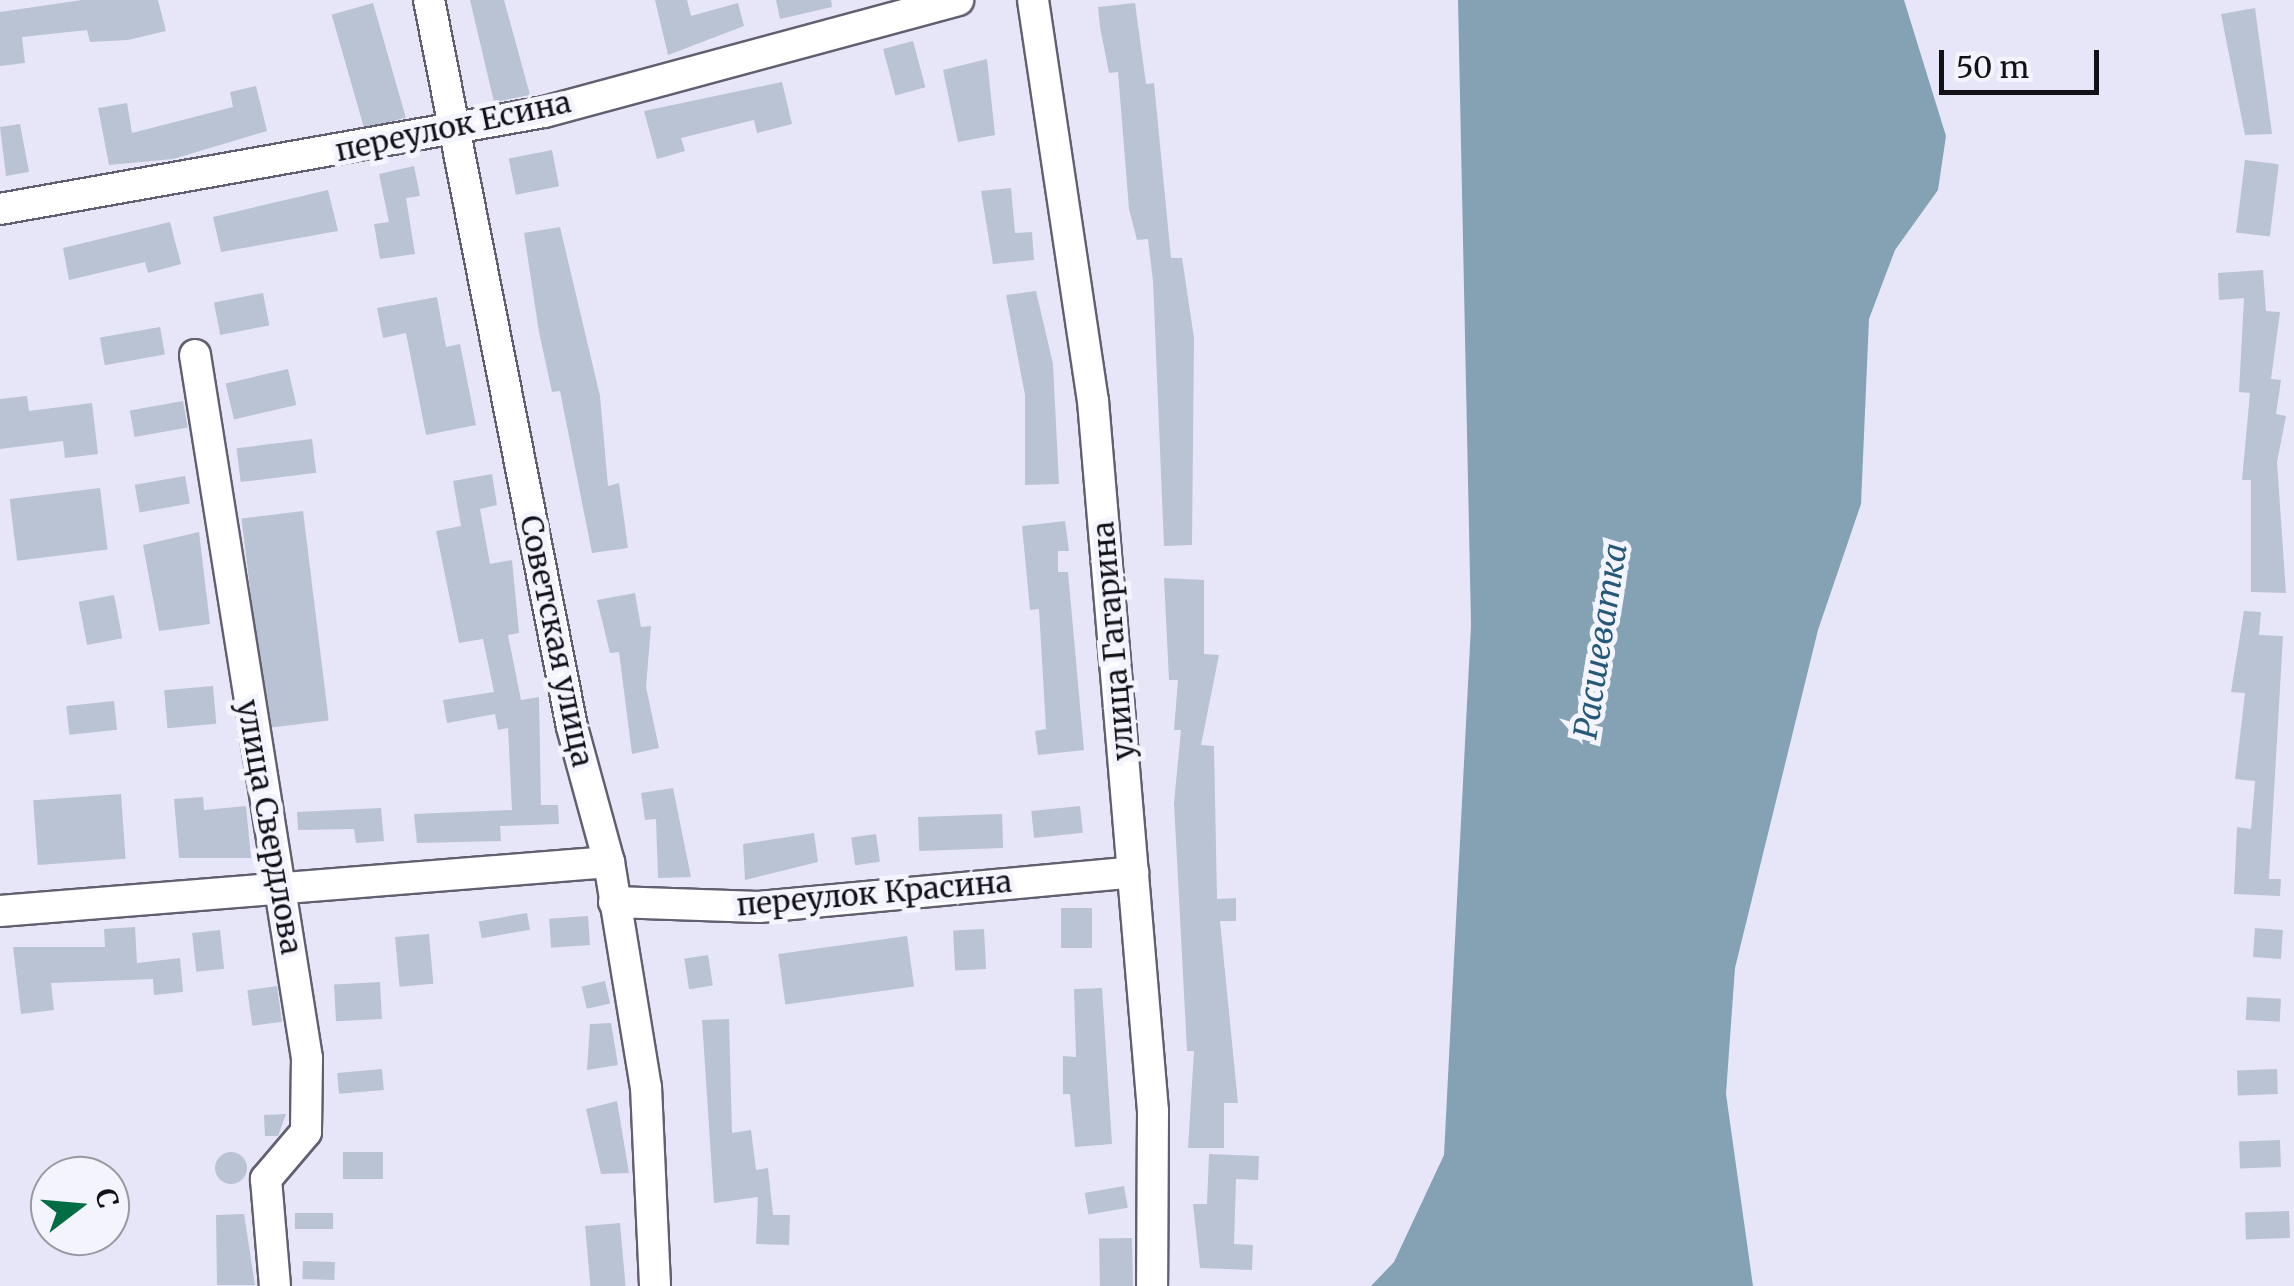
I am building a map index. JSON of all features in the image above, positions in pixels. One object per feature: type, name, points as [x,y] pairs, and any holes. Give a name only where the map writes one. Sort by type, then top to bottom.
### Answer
[{"type":"street","name":"Советская улица","points":[[428,0],[572,727],[608,862],[646,1088],[654,1286]]},
{"type":"street","name":"переулок Есина","points":[[0,209],[456,128],[958,0]]},
{"type":"street","name":"улица Гагарина","points":[[1033,0],[1093,401],[1153,1111],[1152,1286]]},
{"type":"street","name":"улица Свердлова","points":[[195,355],[286,888],[307,1058],[306,1132],[266,1178],[275,1286]]},
{"type":"street","points":[[0,911],[608,862]]},
{"type":"street","name":"переулок Красина","points":[[614,902],[759,907],[1133,872]]},
{"type":"water","name":"Расшеватка","points":[[1458,0],[1904,0],[1946,136],[1938,190],[1895,250],[1869,319],[1861,504],[1818,630],[1735,968],[1726,1094],[1753,1286],[1371,1286],[1394,1262],[1444,1155],[1471,625]]},
{"type":"building","points":[[82,0],[158,0],[166,31],[128,40],[90,42],[87,30],[22,37],[25,63],[0,66],[0,12]]},
{"type":"building","points":[[470,0],[504,0],[530,95],[494,102]]},
{"type":"building","points":[[655,0],[687,0],[691,16],[738,3],[744,26],[668,55]]},
{"type":"building","points":[[776,0],[831,0],[832,7],[780,19]]},
{"type":"building","points":[[373,3],[406,117],[364,129],[332,15]]},
{"type":"building","points":[[1135,3],[1146,84],[1154,83],[1171,258],[1182,258],[1194,338],[1192,545],[1164,546],[1148,239],[1137,240],[1129,209],[1118,72],[1109,73],[1100,27],[1098,7]]},
{"type":"building","points":[[2255,8],[2272,134],[2245,135],[2221,14]]},
{"type":"building","points":[[913,41],[925,87],[895,95],[883,49]]},
{"type":"building","points":[[987,59],[995,135],[958,142],[943,70]]},
{"type":"building","points":[[782,82],[792,124],[757,133],[754,120],[681,138],[685,151],[657,159],[644,111]]},
{"type":"building","points":[[256,86],[267,131],[173,159],[109,165],[98,108],[127,103],[132,133],[233,107],[230,92]]},
{"type":"building","points":[[20,124],[29,172],[6,176],[0,127]]},
{"type":"building","points":[[552,150],[559,186],[516,195],[509,158]]},
{"type":"building","points":[[2245,160],[2279,164],[2270,237],[2236,232]]},
{"type":"building","points":[[414,166],[420,196],[406,198],[415,254],[380,259],[374,224],[389,222],[379,174]]},
{"type":"building","points":[[1011,188],[1015,233],[1032,232],[1034,260],[993,264],[981,191]]},
{"type":"building","points":[[328,190],[338,231],[221,252],[213,217]]},
{"type":"building","points":[[170,222],[181,264],[148,273],[145,262],[69,280],[63,248]]},
{"type":"building","points":[[560,227],[600,396],[608,486],[619,483],[628,548],[592,553],[560,391],[552,392],[539,332],[524,233]]},
{"type":"building","points":[[2263,270],[2266,311],[2280,312],[2271,379],[2281,380],[2276,414],[2286,416],[2277,462],[2286,593],[2251,592],[2251,480],[2242,480],[2250,393],[2239,392],[2244,298],[2219,300],[2218,273]]},
{"type":"building","points":[[1036,291],[1053,364],[1059,484],[1025,485],[1025,395],[1006,295]]},
{"type":"building","points":[[263,293],[269,325],[220,335],[214,303]]},
{"type":"building","points":[[437,297],[446,347],[460,344],[476,425],[426,435],[406,333],[383,338],[377,308]]},
{"type":"building","points":[[160,327],[165,355],[105,365],[100,338]]},
{"type":"building","points":[[288,369],[296,405],[234,419],[226,383]]},
{"type":"building","points":[[27,396],[29,411],[92,403],[98,454],[65,458],[63,441],[0,449],[0,399]]},
{"type":"building","points":[[183,401],[188,428],[135,437],[130,410]]},
{"type":"building","points":[[312,439],[316,473],[241,482],[237,448]]},
{"type":"building","points":[[492,474],[497,505],[480,509],[490,564],[512,560],[519,633],[508,635],[521,700],[539,697],[541,805],[558,805],[559,824],[500,826],[501,841],[417,843],[414,814],[512,810],[508,728],[498,730],[495,714],[447,723],[443,700],[494,692],[483,639],[459,643],[436,531],[461,526],[453,481]]},
{"type":"building","points":[[185,476],[190,504],[140,512],[135,485]]},
{"type":"building","points":[[100,488],[108,550],[17,561],[10,499]]},
{"type":"building","points":[[303,511],[329,720],[267,728],[241,519]]},
{"type":"building","points":[[1065,521],[1069,551],[1058,551],[1058,572],[1068,572],[1084,750],[1038,755],[1035,731],[1046,729],[1039,609],[1030,610],[1022,526]]},
{"type":"building","points":[[199,532],[210,624],[159,631],[143,545]]},
{"type":"building","points":[[1164,578],[1204,580],[1204,654],[1219,655],[1201,745],[1214,746],[1217,899],[1236,898],[1236,921],[1220,921],[1238,1103],[1224,1103],[1224,1148],[1188,1148],[1194,1051],[1187,1051],[1174,803],[1181,730],[1174,730],[1178,680],[1169,680]]},
{"type":"building","points":[[635,593],[641,627],[651,626],[646,687],[659,748],[632,754],[619,652],[610,653],[597,600]]},
{"type":"building","points":[[114,595],[122,638],[87,645],[79,602]]},
{"type":"building","points":[[2244,611],[2261,612],[2259,635],[2283,636],[2269,879],[2281,879],[2280,896],[2234,894],[2237,827],[2251,829],[2255,781],[2235,779],[2245,693],[2231,692]]},
{"type":"building","points":[[213,686],[216,724],[167,728],[164,690]]},
{"type":"building","points":[[114,701],[117,730],[69,735],[66,706]]},
{"type":"building","points":[[673,788],[691,877],[658,878],[656,819],[645,820],[641,793]]},
{"type":"building","points":[[121,794],[126,859],[38,865],[33,800]]},
{"type":"building","points":[[203,797],[204,810],[246,806],[251,858],[179,858],[174,799]]},
{"type":"building","points":[[1080,806],[1083,833],[1034,838],[1031,811]]},
{"type":"building","points":[[381,808],[384,841],[356,843],[354,829],[298,830],[297,812]]},
{"type":"building","points":[[1002,814],[1003,848],[919,851],[918,817]]},
{"type":"building","points":[[814,833],[818,862],[745,880],[743,844]]},
{"type":"building","points":[[876,834],[880,862],[855,865],[851,837]]},
{"type":"building","points":[[1061,908],[1092,908],[1092,948],[1061,948]]},
{"type":"building","points":[[527,913],[530,930],[482,938],[479,922]]},
{"type":"building","points":[[588,916],[590,945],[551,948],[549,919]]},
{"type":"building","points":[[135,927],[137,963],[180,958],[183,992],[154,995],[153,979],[51,983],[54,1010],[21,1014],[13,947],[105,947],[104,929]]},
{"type":"building","points":[[2255,928],[2283,930],[2281,959],[2253,957]]},
{"type":"building","points":[[984,929],[986,969],[955,971],[953,931]]},
{"type":"building","points":[[220,930],[224,969],[196,972],[192,933]]},
{"type":"building","points":[[429,934],[433,984],[399,987],[395,937]]},
{"type":"building","points":[[907,936],[914,987],[785,1005],[778,954]]},
{"type":"building","points":[[708,955],[713,986],[689,989],[684,959]]},
{"type":"building","points":[[605,981],[610,1003],[587,1009],[582,986]]},
{"type":"building","points":[[380,982],[382,1019],[336,1021],[334,984]]},
{"type":"building","points":[[277,986],[282,1022],[252,1026],[247,990]]},
{"type":"building","points":[[1102,988],[1112,1144],[1075,1147],[1070,1094],[1063,1094],[1063,1056],[1076,1057],[1074,989]]},
{"type":"building","points":[[2247,997],[2281,999],[2280,1022],[2246,1020]]},
{"type":"building","points":[[729,1019],[732,1133],[751,1130],[756,1170],[768,1168],[773,1215],[790,1215],[789,1245],[756,1244],[758,1197],[714,1203],[702,1020]]},
{"type":"building","points":[[611,1023],[618,1065],[587,1070],[590,1024]]},
{"type":"building","points":[[382,1069],[384,1090],[339,1094],[337,1073]]},
{"type":"building","points":[[2277,1069],[2278,1094],[2238,1095],[2237,1070]]},
{"type":"building","points":[[617,1101],[629,1173],[601,1174],[586,1109]]},
{"type":"building","points":[[286,1114],[278,1136],[265,1136],[264,1115]]},
{"type":"building","points":[[2280,1140],[2281,1167],[2240,1168],[2239,1141]]},
{"type":"building","points":[[231,1152],[242,1157],[247,1168],[242,1179],[231,1184],[220,1179],[215,1168],[220,1157]]},
{"type":"building","points":[[343,1152],[383,1152],[383,1179],[343,1179]]},
{"type":"building","points":[[1209,1154],[1259,1156],[1258,1180],[1236,1179],[1234,1244],[1253,1245],[1252,1270],[1200,1268],[1193,1204],[1207,1204]]},
{"type":"building","points":[[1124,1186],[1128,1208],[1088,1215],[1085,1193]]},
{"type":"building","points":[[2289,1211],[2290,1238],[2246,1240],[2245,1213]]},
{"type":"building","points":[[295,1213],[333,1213],[333,1229],[295,1229]]},
{"type":"building","points":[[244,1214],[255,1285],[217,1285],[216,1215]]},
{"type":"building","points":[[620,1223],[625,1286],[590,1286],[585,1226]]},
{"type":"building","points":[[1132,1238],[1133,1286],[1100,1286],[1099,1239]]},
{"type":"building","points":[[303,1261],[335,1262],[334,1280],[302,1279]]}]
